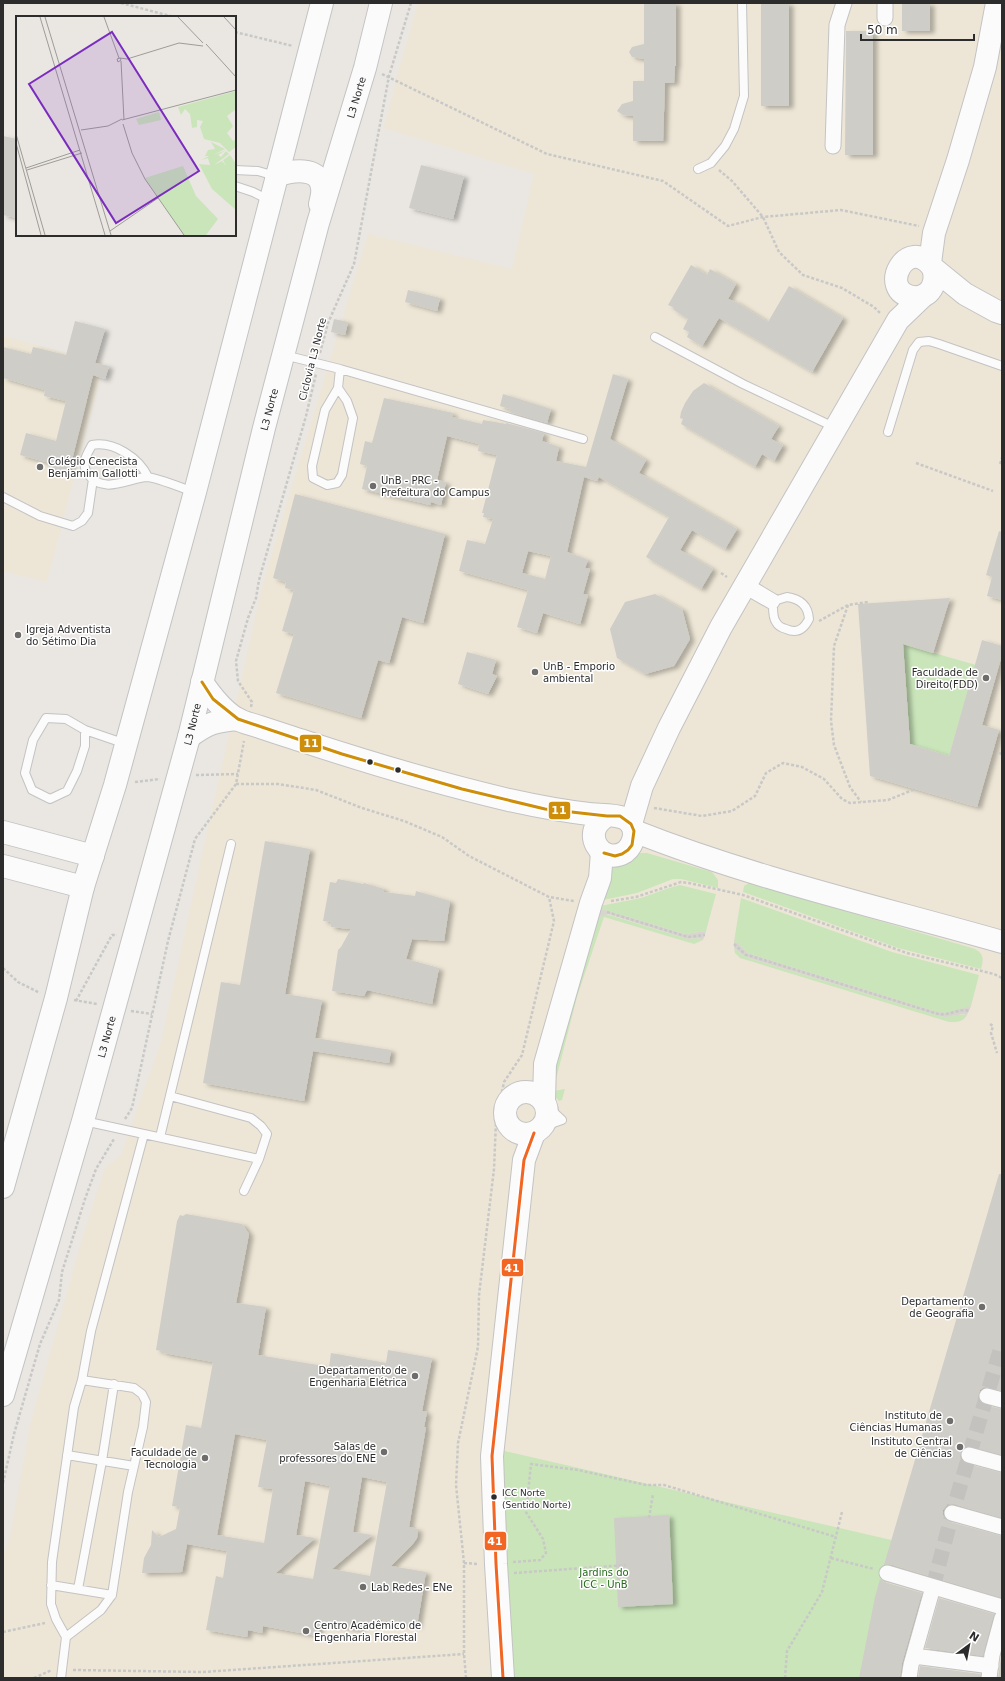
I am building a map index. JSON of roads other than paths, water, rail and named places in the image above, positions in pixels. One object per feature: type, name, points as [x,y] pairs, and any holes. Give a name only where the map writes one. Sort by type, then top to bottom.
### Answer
[{"type":"street","points":[[3,1187],[56,998],[83,888],[126,744],[195,492],[322,3]]},
{"type":"street","name":"L3 Norte","points":[[3,1395],[83,1120],[189,737],[283,355],[318,223],[364,68],[381,3]]},
{"type":"street","points":[[833,146],[837,25],[844,3]]},
{"type":"street","points":[[884,3],[885,18]]},
{"type":"street","points":[[502,1678],[505,1568],[492,1456],[524,1160],[538,1130],[547,1118],[539,1099],[545,1064],[591,903],[621,826],[738,582],[836,428],[896,323],[926,294],[935,281],[925,263],[958,160],[985,67],[997,3]]},
{"type":"street","points":[[276,176],[290,171],[303,171],[316,176],[320,181],[322,188],[318,223]]},
{"type":"street","points":[[896,323],[900,289],[896,276],[897,270],[906,260],[925,263],[965,294],[996,311],[1002,312]]},
{"type":"street","points":[[900,289],[910,296],[926,294],[965,294]]},
{"type":"street","points":[[202,682],[213,700],[243,721],[342,754],[462,789],[621,826],[682,850],[749,871],[1002,942]]},
{"type":"street","points":[[189,737],[204,726],[218,721],[243,721]]},
{"type":"street","points":[[3,832],[93,856]]},
{"type":"street","points":[[3,866],[83,888]]},
{"type":"street","points":[[524,1160],[513,1129],[506,1119],[506,1106],[514,1095],[520,1092],[539,1099]]},
{"type":"street","points":[[513,1129],[524,1134],[538,1130]]},
{"type":"street","points":[[987,1396],[1002,1400]]},
{"type":"street","points":[[969,1455],[1002,1464]]},
{"type":"street","points":[[952,1513],[1002,1527]]},
{"type":"street","points":[[888,1573],[1002,1607]]},
{"type":"street","points":[[909,1678],[933,1587]]},
{"type":"street","points":[[914,1656],[990,1672],[992,1655],[1002,1618]]},
{"type":"lane","points":[[698,169],[711,163],[725,146],[731,134],[744,96],[742,3]]},
{"type":"lane","points":[[236,170],[258,171],[276,176]]},
{"type":"lane","points":[[236,186],[270,200]]},
{"type":"lane","points":[[655,337],[743,384],[836,428]]},
{"type":"lane","points":[[888,432],[913,350],[919,342],[929,341],[1002,366]]},
{"type":"lane","points":[[283,355],[340,369],[583,439]]},
{"type":"lane","points":[[338,388],[347,401],[353,418],[342,475],[338,483],[327,485],[313,478],[312,466],[325,410],[338,388],[340,369]]},
{"type":"lane","points":[[148,477],[141,467],[128,455],[117,448],[100,444],[92,446],[84,457],[87,473],[93,479],[102,484],[112,485],[148,477],[195,492]]},
{"type":"lane","points":[[3,497],[40,516],[73,526],[82,521],[88,513],[93,479]]},
{"type":"lane","points":[[738,582],[775,603]]},
{"type":"lane","points":[[787,598],[802,602],[809,612],[810,619],[800,630],[795,632],[783,628],[775,621],[775,603],[787,598]]},
{"type":"lane","points":[[85,730],[85,746],[77,771],[67,791],[50,799],[32,790],[25,773],[33,740],[46,718],[66,719],[85,730],[126,744]]},
{"type":"lane","points":[[160,1137],[231,844]]},
{"type":"lane","points":[[170,1096],[250,1118],[261,1126],[266,1134],[258,1159],[244,1191]]},
{"type":"lane","points":[[83,1120],[258,1159]]},
{"type":"lane","points":[[61,1674],[66,1637],[56,1619],[51,1604],[52,1562],[74,1407],[82,1380],[91,1331],[144,1134]]},
{"type":"lane","points":[[66,1637],[101,1610],[112,1595],[128,1492],[146,1402],[142,1394],[134,1388],[82,1380]]},
{"type":"lane","points":[[78,1589],[102,1461],[114,1384]]},
{"type":"lane","points":[[68,1455],[134,1466]]},
{"type":"lane","points":[[51,1585],[112,1595]]},
{"type":"tunnel","points":[[933,1587],[954,1507],[1002,1344]]},
{"type":"place","name":"Colégio Cenecista Benjamim Gallotti","points":[[40,467]]},
{"type":"place","name":"UnB - PRC - Prefeitura do Campus","points":[[373,486]]},
{"type":"place","name":"Igreja Adventista do Sétimo Dia","points":[[18,635]]},
{"type":"place","name":"UnB - Emporio ambiental","points":[[535,672]]},
{"type":"place","name":"Faculdade de Direito(FDD)","points":[[986,678]]},
{"type":"place","name":"Departamento de Geografia","points":[[982,1307]]},
{"type":"place","name":"Departamento de Engenharia Elétrica","points":[[415,1376]]},
{"type":"place","name":"Instituto de Ciências Humanas","points":[[950,1421]]},
{"type":"place","name":"Instituto Central de Ciências","points":[[960,1447]]},
{"type":"place","name":"Salas de professores do ENE","points":[[384,1452]]},
{"type":"place","name":"Faculdade de Tecnologia","points":[[205,1458]]},
{"type":"place","name":"ICC Norte (Sentido Norte)","points":[[494,1497]]},
{"type":"place","name":"Lab Redes - ENe","points":[[363,1587]]},
{"type":"place","name":"Centro Acadêmico de Engenharia Florestal","points":[[306,1631]]},
{"type":"park label","name":"Jardins do ICC - UnB","points":[[604,1578]]}]
